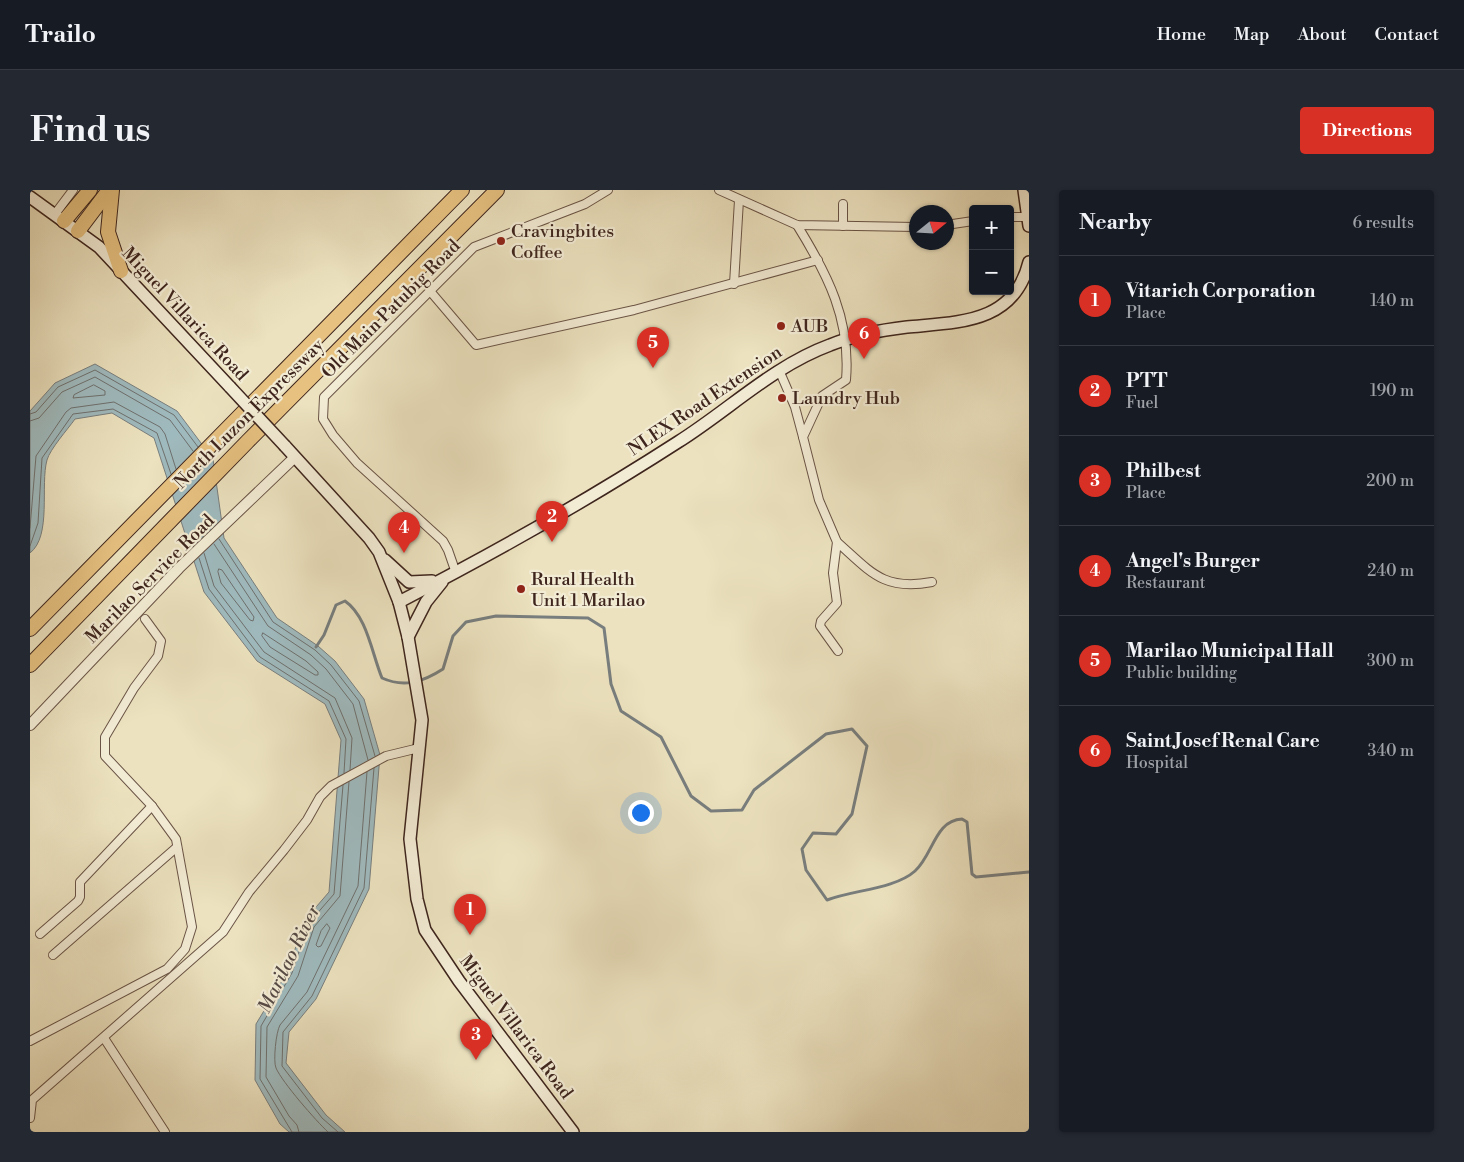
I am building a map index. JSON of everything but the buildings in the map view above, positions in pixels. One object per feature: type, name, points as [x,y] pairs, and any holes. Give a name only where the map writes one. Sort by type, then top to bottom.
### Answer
[{"type":"highway","points":[[60,218],[90,190]]},
{"type":"highway","points":[[78,232],[111,190]]},
{"type":"highway","points":[[111,190],[108,232],[121,271]]},
{"type":"highway","points":[[407,244],[450,190]]},
{"type":"highway","name":"North Luzon Expressway","points":[[30,629],[462,190]]},
{"type":"highway","name":"North Luzon Expressway","points":[[30,665],[247,442],[497,190]]},
{"type":"main road","points":[[1024,190],[1028,220]]},
{"type":"main road","name":"Miguel Villarica Road","points":[[30,197],[99,247],[285,446],[379,552],[399,602],[408,637],[422,720],[410,838],[417,899],[425,930],[459,981],[573,1132]]},
{"type":"main road","name":"NLEX Road Extension","points":[[399,602],[451,575],[627,475],[697,430],[779,370],[811,352],[845,339],[899,328],[946,325],[987,315],[1010,298],[1026,274],[1029,262]]},
{"type":"main road","points":[[379,552],[396,572],[409,582],[424,583],[451,575]]},
{"type":"main road","points":[[408,637],[426,602],[451,575]]},
{"type":"street","points":[[60,218],[73,190]]},
{"type":"street","name":"Old Main Patubig Road","points":[[451,575],[448,550],[443,541],[357,463],[323,419],[324,397],[474,247],[585,204],[608,190]]},
{"type":"street","points":[[719,190],[798,225],[909,226]]},
{"type":"street","points":[[734,284],[739,200]]},
{"type":"street","points":[[843,204],[843,226]]},
{"type":"street","points":[[1014,218],[1028,220]]},
{"type":"street","points":[[954,223],[969,221]]},
{"type":"street","points":[[798,225],[818,260],[837,301],[845,339],[846,380],[822,396],[803,437]]},
{"type":"street","points":[[430,291],[476,345],[634,310],[818,260]]},
{"type":"street","points":[[779,370],[794,407],[819,500],[837,542],[885,582],[916,585],[932,582]]},
{"type":"street","name":"Marilao Service Road","points":[[30,725],[179,568],[240,512],[295,457]]},
{"type":"street","points":[[837,542],[833,573],[837,603],[821,621],[820,626],[838,651]]},
{"type":"street","points":[[30,1040],[167,969],[185,949],[192,927],[176,839],[152,806],[105,756],[105,737],[134,688],[158,656],[161,642],[146,620]]},
{"type":"street","points":[[30,1118],[32,1100],[223,932],[249,892],[284,850],[307,820],[320,797],[331,786],[386,756],[419,748]]},
{"type":"street","points":[[40,934],[78,901],[80,897],[80,882],[152,806]]},
{"type":"street","points":[[53,955],[178,847]]},
{"type":"street","points":[[104,1038],[165,1132]]},
{"type":"water","points":[[95,364],[177,411],[213,459],[224,538],[277,618],[318,646],[335,661],[364,699],[380,755],[369,889],[316,999],[289,1032],[286,1063],[326,1115],[345,1132],[289,1132],[280,1124],[255,1080],[256,1024],[288,971],[304,921],[329,892],[341,740],[325,704],[257,661],[204,592],[154,438],[112,413],[75,419],[52,450],[45,470],[41,535],[37,545],[30,553],[30,411],[55,383]]},
{"type":"waterway","points":[[316,647],[324,635],[336,605],[345,601],[359,616],[364,626],[382,678],[398,683],[406,683],[421,680],[443,669],[453,636],[466,622],[496,616],[588,618],[604,628],[611,684],[621,711],[661,737],[691,796],[711,811],[742,810],[754,790],[826,734],[852,729],[867,746],[852,814],[836,834],[813,833],[802,849],[806,870],[827,900],[896,882],[907,877],[921,864],[935,839],[946,825],[962,819],[967,822],[972,874],[976,877],[1029,872]]},
{"type":"place","name":"Cravingbites Coffee","points":[[501,241]]},
{"type":"place","name":"AUB","points":[[781,326]]},
{"type":"place","name":"Saint Josef Renal Care","points":[[864,359]]},
{"type":"place","name":"Marilao Municipal Hall","points":[[653,368]]},
{"type":"place","name":"Laundry Hub","points":[[782,398]]},
{"type":"place","name":"PTT","points":[[552,542]]},
{"type":"place","name":"Angel's Burger","points":[[404,553]]},
{"type":"place","name":"Rural Health Unit 1 Marilao","points":[[521,589]]},
{"type":"place","name":"Vitarich Corporation","points":[[470,935]]},
{"type":"place","name":"Philbest","points":[[476,1060]]},
{"type":"water label","name":"Marilao River","points":[[289,959]]}]
